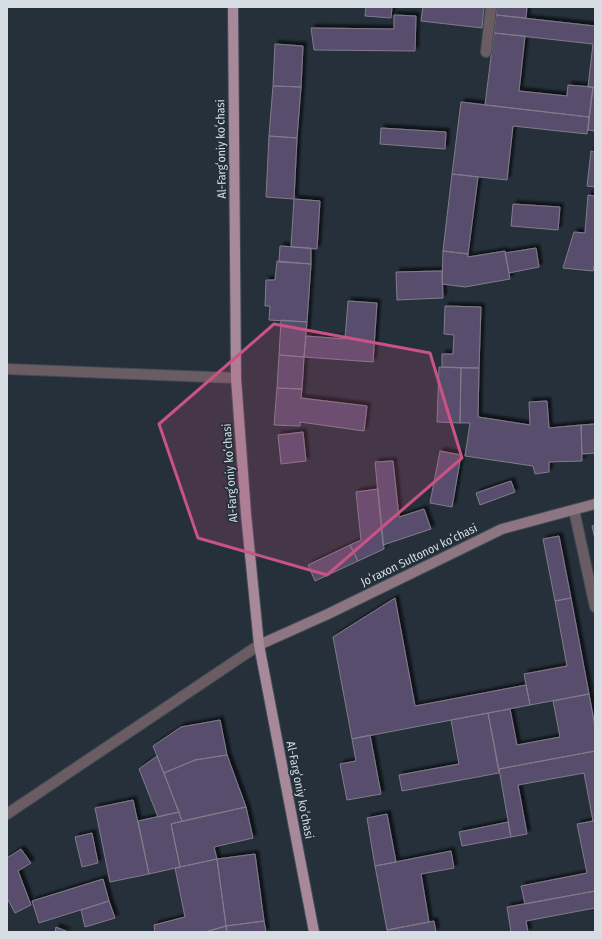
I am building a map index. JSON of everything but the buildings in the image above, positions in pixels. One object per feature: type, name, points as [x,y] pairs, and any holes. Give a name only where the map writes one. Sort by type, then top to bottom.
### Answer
[{"type":"main road","name":"Al-Fargʻoniy koʻchasi","points":[[233,7],[236,378],[246,514],[259,645],[314,932]]},
{"type":"street","points":[[486,52],[491,7]]},
{"type":"street","points":[[7,369],[236,378]]},
{"type":"street","name":"Joʻraxon Sultonov koʻchasi","points":[[259,645],[328,614],[502,529],[595,504]]},
{"type":"street","points":[[574,510],[595,607]]},
{"type":"street","points":[[7,814],[259,645]]},
{"type":"highlighted area","points":[[274,324],[430,353],[462,458],[327,575],[198,538],[159,424]]}]
